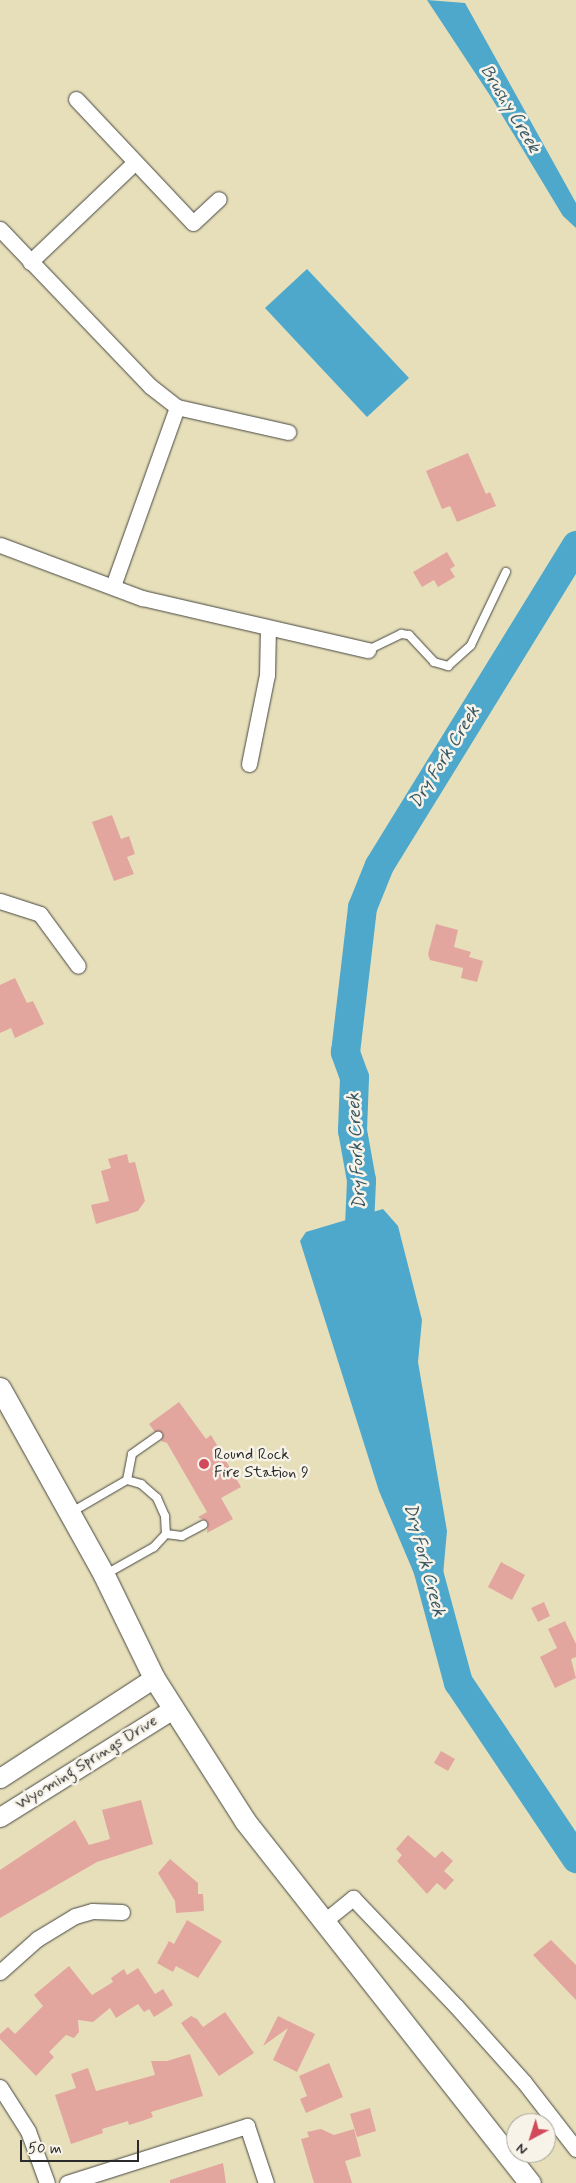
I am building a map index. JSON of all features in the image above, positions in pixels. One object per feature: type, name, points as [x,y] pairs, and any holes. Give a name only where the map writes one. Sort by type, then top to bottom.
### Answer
[{"type":"main road","points":[[0,1388],[104,1575],[154,1678],[245,1821],[322,1923],[530,2183]]},
{"type":"street","points":[[76,100],[134,163],[193,222],[219,199]]},
{"type":"street","points":[[30,262],[134,163]]},
{"type":"street","points":[[0,229],[150,386],[177,407],[288,432]]},
{"type":"street","points":[[113,586],[177,407]]},
{"type":"street","points":[[0,545],[142,598],[368,650]]},
{"type":"street","points":[[249,764],[267,675],[268,628]]},
{"type":"street","points":[[0,900],[40,914],[78,966]]},
{"type":"street","name":"Wyoming Springs Drive","points":[[0,1778],[154,1678]]},
{"type":"street","name":"Wyoming Springs Drive","points":[[0,1817],[173,1709]]},
{"type":"street","points":[[322,1923],[353,1898],[469,2020],[530,2090],[576,2149]]},
{"type":"street","points":[[0,1972],[37,1939],[75,1916],[92,1911],[122,1912]]},
{"type":"street","points":[[0,2087],[28,2131],[47,2183]]},
{"type":"street","points":[[67,2183],[247,2126],[266,2183]]},
{"type":"lane","points":[[368,650],[401,634],[409,635],[434,662],[448,666],[471,646],[506,572]]},
{"type":"lane","points":[[127,1480],[132,1454],[158,1436]]},
{"type":"lane","points":[[70,1513],[127,1480],[141,1484],[157,1498],[165,1516],[166,1534],[154,1547],[104,1575]]},
{"type":"lane","points":[[166,1534],[182,1536],[203,1525]]},
{"type":"water","name":"Brushy Creek","points":[[427,0],[465,3],[576,203],[576,228],[563,216],[491,97]]},
{"type":"water","points":[[307,269],[409,378],[367,417],[265,308]]},
{"type":"water","points":[[383,1209],[398,1226],[422,1320],[418,1362],[447,1531],[443,1575],[424,1597],[379,1491],[300,1241],[306,1232]]},
{"type":"building","points":[[468,453],[486,494],[490,492],[496,506],[457,522],[450,506],[442,509],[426,471]]},
{"type":"building","points":[[447,552],[455,566],[450,569],[455,577],[438,587],[434,580],[422,587],[413,572]]},
{"type":"building","points":[[112,815],[121,839],[129,836],[135,854],[127,857],[134,874],[114,881],[92,822]]},
{"type":"building","points":[[436,924],[458,930],[454,947],[471,952],[469,957],[483,961],[477,982],[461,978],[463,968],[430,960],[428,954]]},
{"type":"building","points":[[15,978],[27,1003],[33,1001],[44,1024],[15,1038],[11,1028],[0,1033],[0,985]]},
{"type":"building","points":[[127,1154],[129,1163],[135,1162],[145,1201],[138,1211],[96,1224],[91,1205],[109,1201],[101,1171],[111,1168],[108,1159]]},
{"type":"building","points":[[179,1402],[206,1439],[211,1435],[241,1487],[221,1498],[233,1519],[207,1533],[208,1522],[198,1517],[207,1512],[167,1443],[161,1441],[163,1433],[155,1432],[149,1424]]},
{"type":"building","points":[[501,1562],[525,1575],[512,1600],[488,1587]]},
{"type":"building","points":[[544,1602],[550,1616],[538,1622],[531,1608]]},
{"type":"building","points":[[565,1621],[576,1644],[576,1657],[571,1659],[576,1678],[555,1688],[540,1657],[557,1648],[548,1629]]},
{"type":"building","points":[[441,1751],[455,1759],[448,1771],[434,1763]]},
{"type":"building","points":[[141,1800],[153,1844],[97,1862],[0,1918],[0,1870],[75,1820],[89,1845],[110,1839],[102,1810]]},
{"type":"building","points":[[408,1835],[435,1858],[442,1851],[453,1861],[444,1871],[454,1880],[445,1890],[437,1883],[427,1894],[397,1861],[402,1855],[396,1849]]},
{"type":"building","points":[[170,1859],[198,1883],[198,1894],[203,1894],[204,1911],[176,1913],[175,1901],[158,1873]]},
{"type":"building","points":[[187,1920],[222,1941],[198,1978],[176,1966],[173,1972],[157,1963],[169,1941],[174,1944]]},
{"type":"building","points":[[551,1940],[576,1965],[576,2000],[533,1955]]},
{"type":"building","points":[[69,1966],[92,1995],[113,1982],[111,1978],[124,1969],[127,1975],[138,1968],[155,1994],[163,1989],[173,2005],[154,2017],[149,2009],[144,2012],[138,2004],[116,2018],[110,2008],[93,2022],[78,2020],[79,2032],[74,2038],[66,2035],[49,2052],[54,2057],[36,2076],[0,2039],[0,2034],[8,2027],[15,2034],[43,2006],[34,1995]]},
{"type":"building","points":[[225,2012],[254,2053],[219,2076],[181,2023],[191,2016],[197,2019],[203,2027]]},
{"type":"building","points":[[278,2016],[315,2034],[297,2072],[273,2060],[288,2028],[263,2046]]},
{"type":"building","points":[[190,2054],[203,2096],[151,2112],[153,2117],[145,2120],[129,2125],[128,2121],[102,2129],[103,2133],[71,2144],[55,2095],[76,2088],[71,2074],[88,2068],[96,2091],[155,2075],[151,2061],[167,2061]]},
{"type":"building","points":[[329,2063],[343,2097],[306,2113],[300,2099],[307,2096],[299,2076]]},
{"type":"building","points":[[370,2108],[376,2131],[357,2137],[350,2114]]},
{"type":"building","points":[[321,2129],[334,2135],[354,2129],[361,2156],[345,2161],[352,2183],[314,2183],[301,2139],[309,2137],[307,2132]]},
{"type":"building","points":[[223,2163],[226,2183],[170,2183],[170,2180]]},
{"type":"waterway","name":"Dry Fork Creek","points":[[353,1255],[359,1226],[361,1180],[352,1130],[354,1077],[345,1052],[362,907],[379,865],[576,545]]},
{"type":"waterway","name":"Dry Fork Creek","points":[[422,1549],[458,1682],[576,1858]]},
{"type":"place","name":"Round Rock Fire Station 9","points":[[204,1464]]}]
